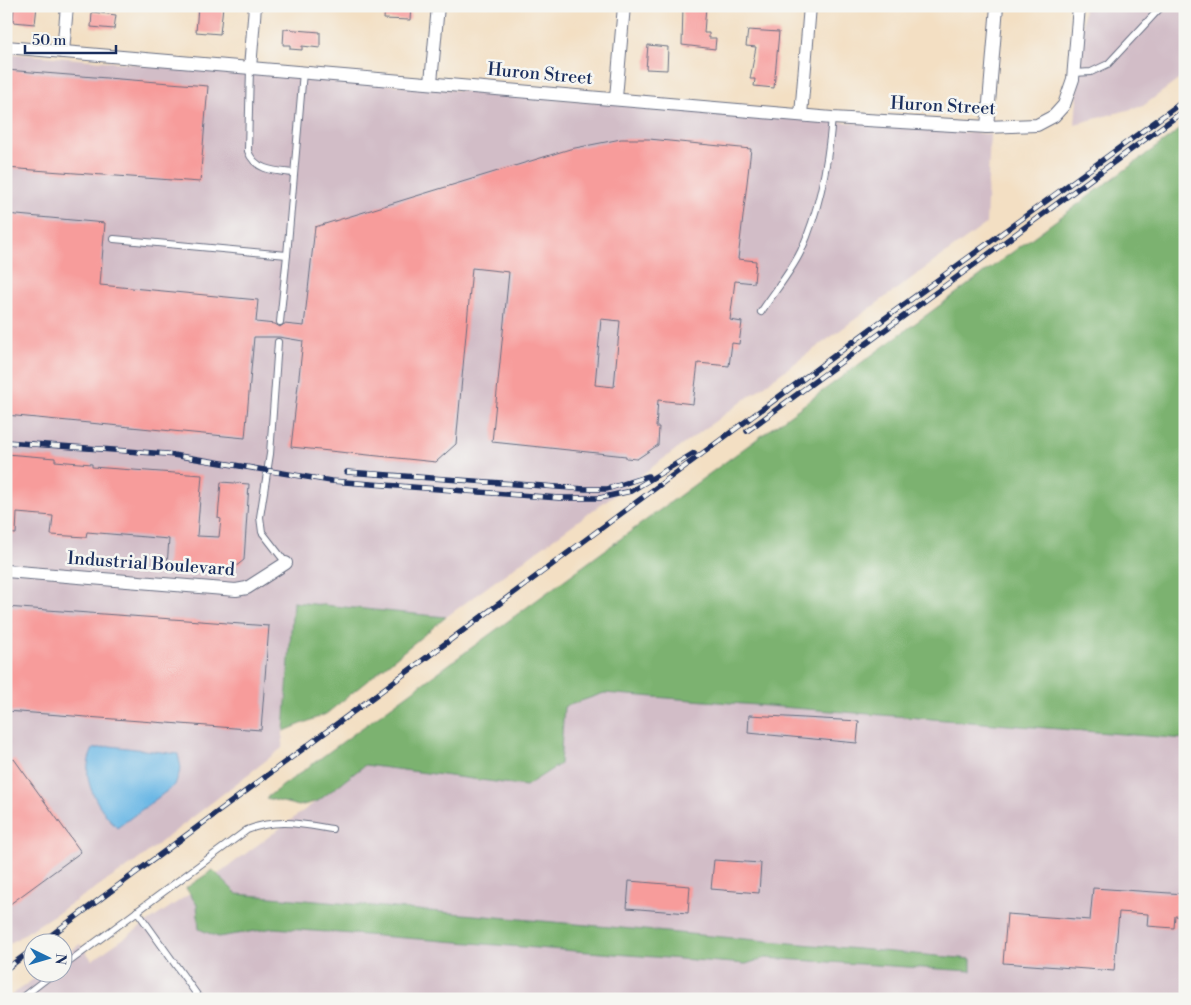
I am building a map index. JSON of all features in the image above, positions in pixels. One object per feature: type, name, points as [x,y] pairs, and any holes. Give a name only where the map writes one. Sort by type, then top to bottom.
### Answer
[{"type":"street","points":[[62,52],[66,6]]},
{"type":"street","points":[[250,68],[255,6]]},
{"type":"street","points":[[431,82],[438,6]]},
{"type":"street","points":[[616,98],[624,6]]},
{"type":"street","points":[[801,115],[810,6]]},
{"type":"street","points":[[987,127],[997,6]]},
{"type":"street","points":[[1074,73],[1079,6]]},
{"type":"street","name":"Huron Street","points":[[6,47],[304,71],[832,118],[987,127],[1037,124],[1054,116],[1064,105],[1070,93],[1074,73]]},
{"type":"street","name":"Industrial Boulevard","points":[[6,571],[236,590],[247,588],[286,563]]},
{"type":"lane","points":[[1074,73],[1091,72],[1108,64],[1162,6]]},
{"type":"lane","points":[[250,68],[248,151],[251,160],[268,170],[294,174]]},
{"type":"lane","points":[[280,322],[304,71]]},
{"type":"lane","points":[[761,312],[801,252],[820,198],[828,161],[832,118]]},
{"type":"lane","points":[[114,239],[287,255]]},
{"type":"lane","points":[[278,342],[270,454],[260,517],[262,532],[286,563]]},
{"type":"lane","points":[[72,960],[247,830],[265,823],[282,822],[332,829]]},
{"type":"lane","points":[[137,911],[200,999]]},
{"type":"lane","points":[[20,999],[42,982]]},
{"type":"shaded area","points":[[1084,6],[1185,6],[1185,75],[1143,106],[1075,124]]},
{"type":"shaded area","points":[[6,53],[990,134],[986,224],[446,617],[293,602],[282,748],[134,863],[28,932],[22,932],[22,936],[6,946]]},
{"type":"shaded area","points":[[604,693],[1185,739],[1185,999],[6,999],[30,982],[72,982],[72,950],[80,944],[92,960],[217,875],[365,765],[527,786],[560,764],[564,707]]},
{"type":"green space","points":[[1185,126],[1185,683],[1181,686],[1185,689],[1185,739],[604,693],[564,707],[560,764],[526,786],[365,765],[318,801],[299,806],[266,798]]},
{"type":"green space","points":[[293,602],[446,617],[326,714],[284,731]]},
{"type":"green space","points":[[213,870],[237,894],[971,959],[971,971],[765,958],[746,964],[274,928],[218,937],[199,929],[197,905],[186,888]]},
{"type":"water","points":[[110,746],[178,754],[181,768],[175,785],[117,828],[103,810],[92,791],[88,770],[93,749]]},
{"type":"building","points":[[14,6],[37,6],[35,24],[13,22]]},
{"type":"building","points":[[198,6],[223,6],[220,34],[196,32]]},
{"type":"building","points":[[385,6],[411,6],[410,20],[384,19]]},
{"type":"building","points":[[683,6],[706,6],[704,33],[709,33],[709,38],[716,38],[715,49],[682,45]]},
{"type":"building","points":[[92,12],[116,15],[114,29],[91,27]]},
{"type":"building","points":[[284,29],[320,32],[320,48],[302,46],[302,50],[290,49],[290,45],[283,45]]},
{"type":"building","points":[[748,30],[779,32],[774,88],[754,86],[755,79],[750,79],[756,47],[746,46]]},
{"type":"building","points":[[648,45],[668,47],[667,70],[646,69]]},
{"type":"building","points":[[6,70],[208,86],[200,182],[6,168]]},
{"type":"building","points":[[621,139],[649,139],[751,149],[738,259],[756,261],[754,283],[735,281],[730,320],[742,322],[739,344],[732,343],[729,366],[698,363],[693,404],[658,400],[656,427],[659,427],[658,445],[637,459],[626,458],[626,456],[492,442],[509,272],[472,268],[456,444],[436,462],[291,447],[303,341],[279,337],[254,337],[245,438],[6,415],[6,214],[105,223],[100,285],[258,300],[256,322],[275,324],[280,327],[284,324],[304,326],[315,227],[570,149]],"holes":[[[601,319],[620,321],[614,387],[595,385]]]},
{"type":"building","points":[[6,454],[55,458],[55,461],[92,464],[92,467],[202,475],[197,536],[219,537],[221,519],[218,518],[221,482],[249,484],[244,560],[230,571],[167,566],[169,539],[87,532],[86,537],[51,535],[53,516],[17,513],[16,534],[6,533]]},
{"type":"building","points":[[6,607],[269,626],[261,730],[6,711]]},
{"type":"building","points":[[749,715],[859,721],[857,743],[748,733]]},
{"type":"building","points":[[14,759],[81,852],[6,907],[6,764]]},
{"type":"building","points":[[714,860],[761,863],[759,893],[711,889]]},
{"type":"building","points":[[629,881],[690,886],[688,913],[627,908]]},
{"type":"building","points":[[1093,888],[1185,894],[1185,917],[1175,916],[1174,928],[1147,926],[1148,914],[1119,912],[1114,971],[1003,963],[1007,914],[1090,920]]},
{"type":"railway","points":[[56,932],[884,319],[1185,100]]},
{"type":"railway","points":[[747,431],[1185,110]]},
{"type":"railway","points":[[6,442],[167,454],[331,481],[559,498],[600,498],[631,491],[694,453]]},
{"type":"railway","points":[[347,472],[585,489],[607,489],[648,476]]},
{"type":"railway","points":[[6,969],[22,957]]}]
